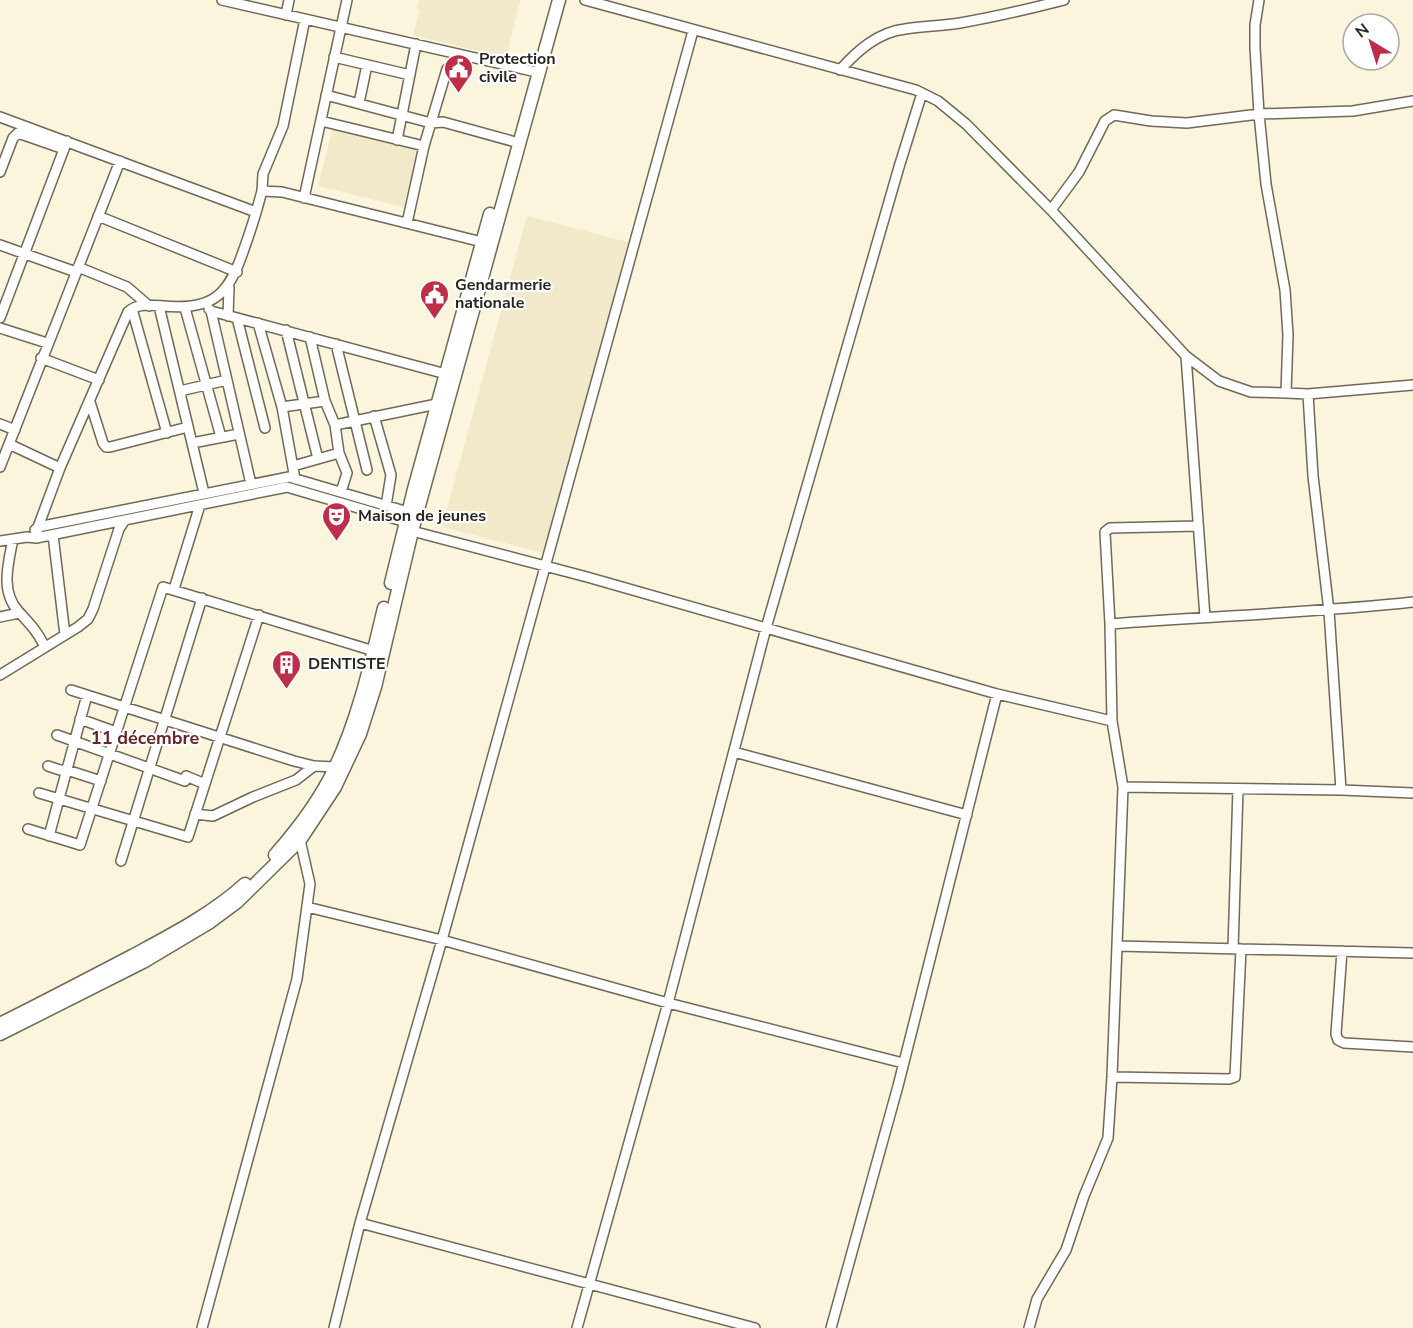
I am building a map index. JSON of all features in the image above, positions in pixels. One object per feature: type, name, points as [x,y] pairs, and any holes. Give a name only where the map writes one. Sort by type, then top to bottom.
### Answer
[{"type":"main road","points":[[172,940],[241,888],[307,822],[335,787],[360,734],[375,687],[409,522],[437,404],[552,0]]},
{"type":"main road","points":[[0,1034],[237,902],[300,840],[336,767],[360,704],[409,522],[560,0]]},
{"type":"main road","points":[[0,1024],[91,984]]},
{"type":"street","points":[[222,0],[532,71]]},
{"type":"street","points":[[286,15],[289,0]]},
{"type":"street","points":[[304,198],[347,0]]},
{"type":"street","points":[[585,0],[922,93],[938,101],[966,124],[1051,210],[1186,356],[1219,381],[1251,392],[1308,394],[1413,385]]},
{"type":"street","points":[[840,70],[855,53],[876,39],[902,29],[957,24],[1064,0]]},
{"type":"street","points":[[1259,0],[1255,25],[1259,114],[1266,184],[1285,290],[1288,335],[1286,393]]},
{"type":"street","points":[[31,537],[38,527],[60,468],[128,312],[149,306],[185,308],[200,305],[229,287],[237,272],[262,190],[263,174],[283,126],[305,19]]},
{"type":"street","points":[[334,1328],[360,1223],[442,940],[693,31]]},
{"type":"street","points":[[397,140],[416,44]]},
{"type":"street","points":[[334,57],[410,75]]},
{"type":"street","points":[[359,104],[367,65]]},
{"type":"street","points":[[407,223],[424,146],[447,69]]},
{"type":"street","points":[[577,1328],[668,1003],[766,628],[922,93]]},
{"type":"street","points":[[326,95],[431,123],[444,123],[512,141]]},
{"type":"street","points":[[1051,210],[1079,172],[1109,117],[1120,114],[1151,121],[1186,123],[1259,114],[1324,113],[1413,101]]},
{"type":"street","points":[[0,117],[65,145]]},
{"type":"street","points":[[321,121],[424,146]]},
{"type":"street","points":[[0,172],[13,138],[18,134],[120,161],[256,212]]},
{"type":"street","points":[[0,318],[65,145]]},
{"type":"street","points":[[0,467],[120,161]]},
{"type":"street","points":[[262,190],[304,198],[482,242]]},
{"type":"street","points":[[98,216],[237,272]]},
{"type":"street","points":[[0,245],[127,287],[149,306]]},
{"type":"street","points":[[229,287],[232,317],[265,428]]},
{"type":"street","points":[[200,305],[232,317],[446,374]]},
{"type":"street","points":[[159,306],[204,493]]},
{"type":"street","points":[[185,308],[220,438]]},
{"type":"street","points":[[132,309],[166,433]]},
{"type":"street","points":[[211,311],[251,484]]},
{"type":"street","points":[[258,323],[282,407],[295,478]]},
{"type":"street","points":[[0,328],[47,343]]},
{"type":"street","points":[[286,330],[318,459]]},
{"type":"street","points":[[310,337],[325,401],[335,425],[339,453],[347,473],[341,492]]},
{"type":"street","points":[[336,344],[367,470]]},
{"type":"street","points":[[1186,356],[1205,617]]},
{"type":"street","points":[[42,358],[99,380]]},
{"type":"street","points":[[180,391],[227,380]]},
{"type":"street","points":[[1308,394],[1314,477],[1329,611],[1341,790]]},
{"type":"street","points":[[282,407],[325,401]]},
{"type":"street","points":[[90,402],[106,447],[188,427]]},
{"type":"street","points":[[335,425],[437,404]]},
{"type":"street","points":[[374,416],[391,475],[386,506]]},
{"type":"street","points":[[0,424],[15,430]]},
{"type":"street","points":[[192,443],[239,434]]},
{"type":"street","points":[[9,444],[60,468]]},
{"type":"street","points":[[293,466],[339,453]]},
{"type":"street","points":[[0,541],[53,535],[204,493],[289,477],[386,506],[409,522]]},
{"type":"street","points":[[38,527],[200,505],[287,487],[409,522],[546,566],[997,694],[1112,721]]},
{"type":"street","points":[[174,589],[200,505]]},
{"type":"street","points":[[0,675],[88,619],[126,515]]},
{"type":"street","points":[[1029,1328],[1037,1299],[1066,1250],[1084,1196],[1108,1138],[1123,787],[1112,721],[1105,532],[1110,528],[1198,526]]},
{"type":"street","points":[[53,535],[65,635]]},
{"type":"street","points":[[13,539],[6,576],[11,602],[38,632],[45,647]]},
{"type":"street","points":[[28,829],[80,845],[163,587],[374,651]]},
{"type":"street","points":[[121,861],[202,598]]},
{"type":"street","points":[[1110,624],[1329,611],[1413,602]]},
{"type":"street","points":[[0,617],[20,613]]},
{"type":"street","points":[[39,792],[188,837],[259,615]]},
{"type":"street","points":[[71,690],[294,761],[314,766],[336,767]]},
{"type":"street","points":[[831,1328],[903,1063],[997,694]]},
{"type":"street","points":[[49,836],[87,695]]},
{"type":"street","points":[[80,719],[116,732]]},
{"type":"street","points":[[57,735],[185,782],[186,776],[205,784]]},
{"type":"street","points":[[734,752],[967,815]]},
{"type":"street","points":[[48,766],[101,781]]},
{"type":"street","points":[[195,814],[213,816],[296,780],[314,766]]},
{"type":"street","points":[[1123,787],[1413,793]]},
{"type":"street","points":[[1112,1077],[1229,1079],[1235,1077],[1238,789]]},
{"type":"street","points":[[202,1328],[297,979],[310,884],[300,840]]},
{"type":"street","points":[[307,907],[442,940],[668,1003],[903,1063]]},
{"type":"street","points":[[1117,946],[1413,953]]},
{"type":"street","points":[[1342,951],[1336,1034],[1338,1040],[1344,1043],[1413,1047]]},
{"type":"street","points":[[360,1223],[754,1328]]},
{"type":"shaded area","points":[[419,0],[520,0],[506,58],[413,35],[420,10],[417,9]]},
{"type":"shaded area","points":[[333,128],[418,150],[403,207],[318,186]]},
{"type":"shaded area","points":[[527,216],[628,242],[544,553],[442,527]]},
{"type":"place","name":"Protection civile","points":[[458,94]]},
{"type":"place","name":"Gendarmerie nationale","points":[[434,320]]},
{"type":"place","name":"Maison de jeunes","points":[[337,542]]},
{"type":"place","name":"DENTISTE","points":[[287,690]]},
{"type":"district","name":"11 décembre","points":[[145,738]]}]
